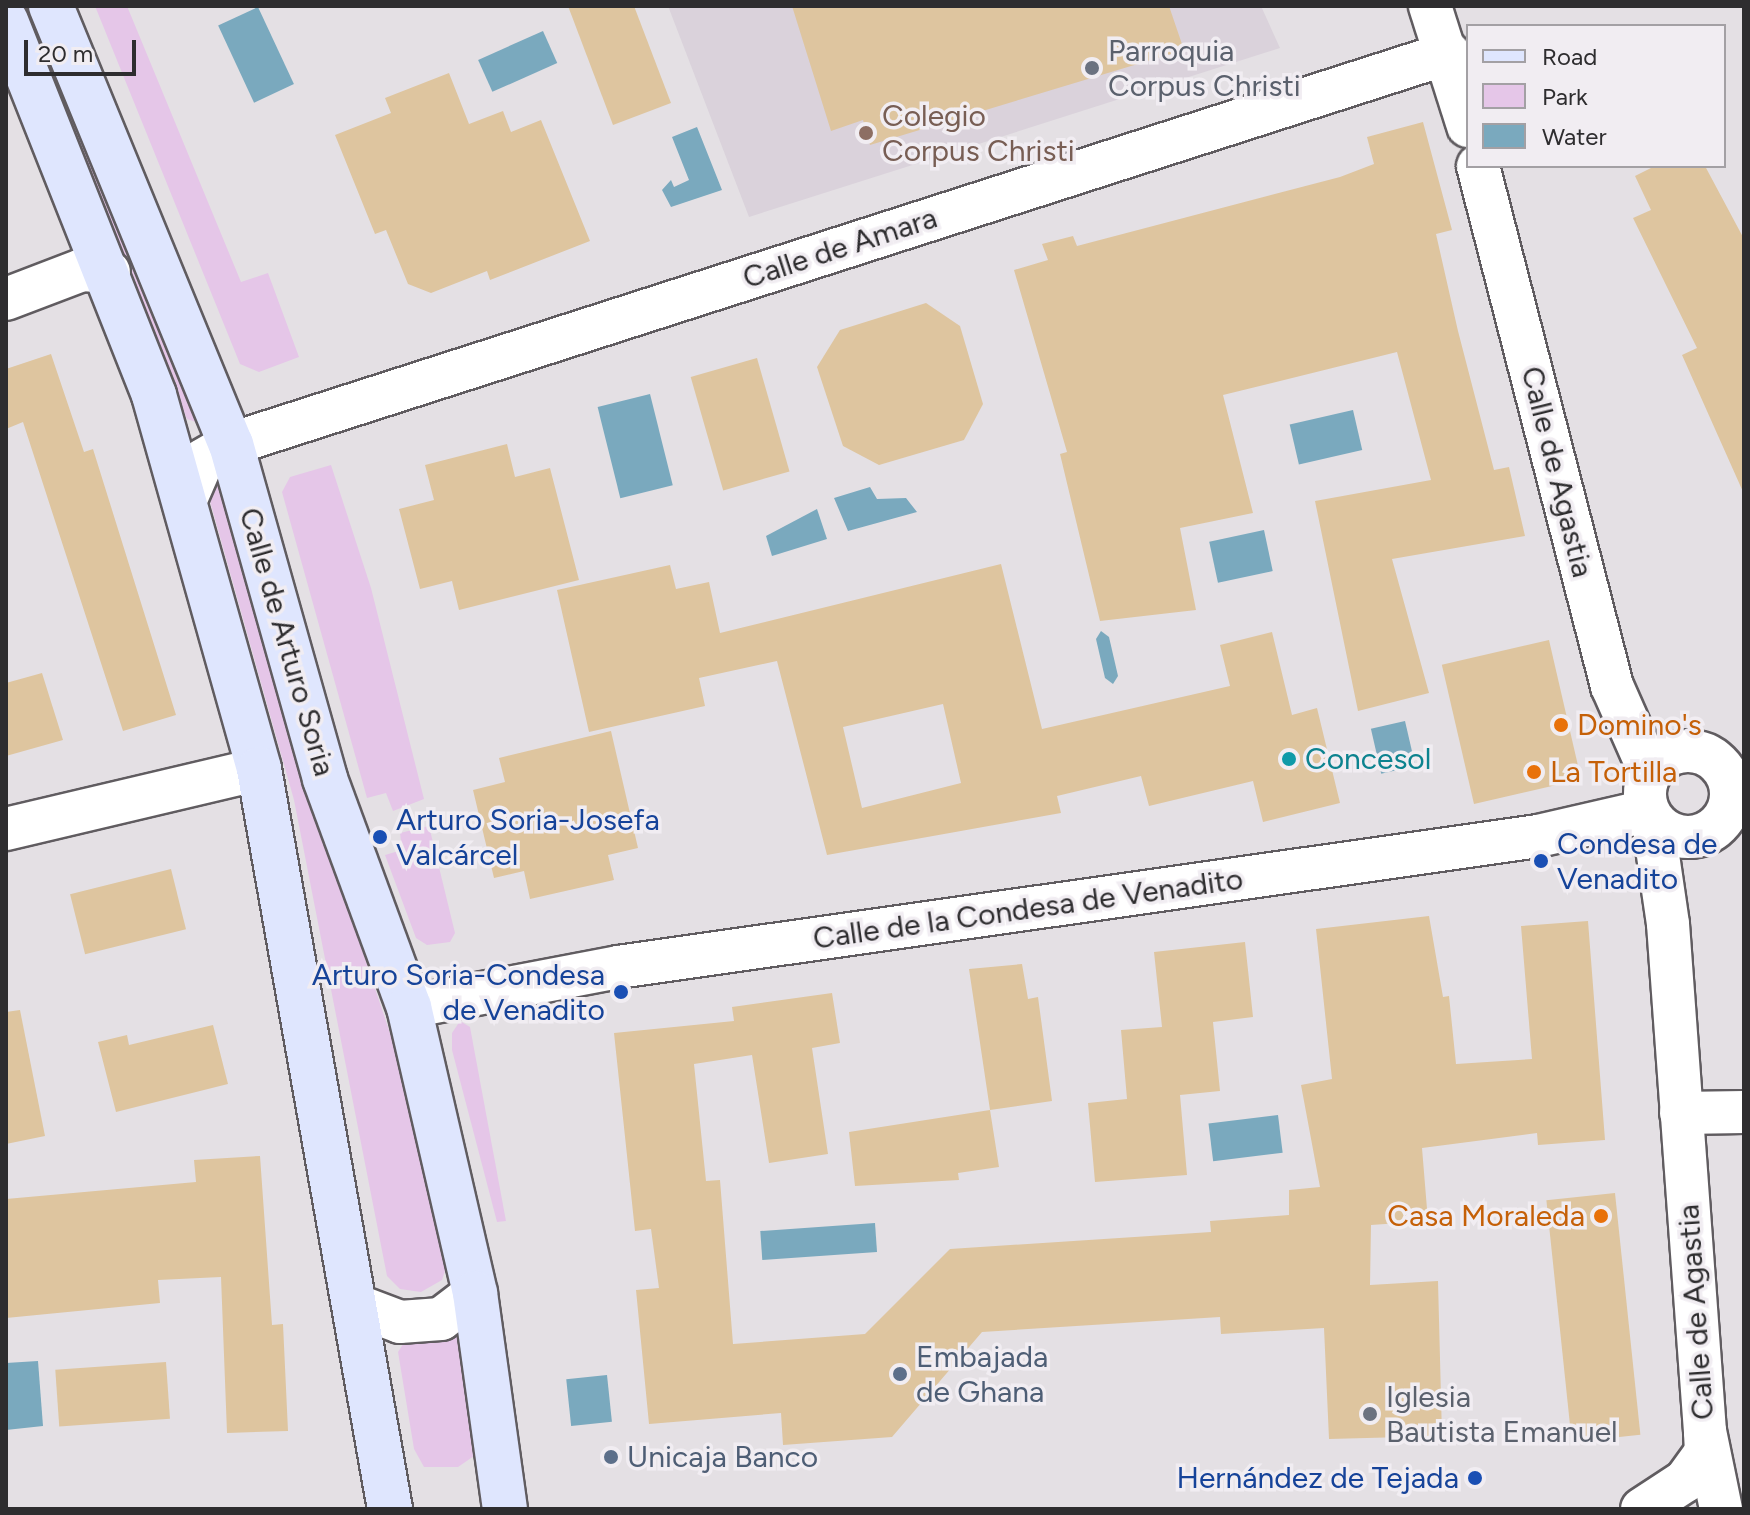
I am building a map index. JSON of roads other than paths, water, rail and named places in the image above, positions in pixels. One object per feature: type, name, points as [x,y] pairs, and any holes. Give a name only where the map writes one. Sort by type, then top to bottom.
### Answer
[{"type":"main road","name":"Calle de Arturo Soria","points":[[51,6],[231,444],[325,779],[409,1007],[475,1293],[505,1509]]},
{"type":"main road","name":"Calle de Arturo Soria","points":[[6,21],[109,272],[187,497],[259,769],[390,1509]]},
{"type":"street","points":[[1430,6],[1449,53],[1466,118]]},
{"type":"street","name":"Calle de Amara","points":[[187,497],[203,460],[231,444],[1449,53]]},
{"type":"street","name":"Calle de Agastia","points":[[1479,168],[1612,686],[1650,802],[1668,924],[1705,1431],[1721,1509]]},
{"type":"street","points":[[6,299],[70,273],[109,272]]},
{"type":"street","name":"Calle de la Condesa de Venadito","points":[[409,1007],[618,967],[1564,832],[1650,802],[1663,759],[1694,752],[1731,796]]},
{"type":"street","points":[[6,829],[259,769]]},
{"type":"street","points":[[1650,802],[1683,836],[1731,796]]},
{"type":"street","name":"Calle de Agastia","points":[[1668,924],[1731,796]]},
{"type":"street","points":[[1681,1113],[1744,1112]]},
{"type":"street","points":[[355,1305],[400,1322],[441,1319],[475,1293]]},
{"type":"street","points":[[1642,1509],[1685,1481],[1706,1452],[1705,1431]]},
{"type":"water","points":[[258,7],[294,84],[254,103],[218,26]]},
{"type":"water","points":[[543,31],[557,63],[492,92],[478,60]]},
{"type":"water","points":[[697,127],[722,190],[671,207],[662,190],[671,180],[674,187],[689,180],[672,137]]},
{"type":"water","points":[[650,394],[673,485],[620,498],[598,407]]},
{"type":"water","points":[[1353,410],[1362,450],[1299,465],[1290,425]]},
{"type":"water","points":[[870,487],[877,499],[906,498],[917,512],[848,531],[834,498]]},
{"type":"water","points":[[817,509],[827,539],[772,556],[766,536]]},
{"type":"water","points":[[1264,530],[1273,571],[1218,583],[1209,542]]},
{"type":"water","points":[[1101,631],[1109,637],[1118,676],[1113,684],[1105,678],[1096,639]]},
{"type":"water","points":[[1405,721],[1415,766],[1381,774],[1371,729]]},
{"type":"water","points":[[1278,1115],[1283,1153],[1213,1161],[1209,1124]]},
{"type":"water","points":[[875,1223],[877,1252],[762,1260],[760,1231]]},
{"type":"water","points":[[38,1361],[43,1426],[6,1430],[6,1363]]},
{"type":"water","points":[[607,1375],[612,1422],[571,1426],[566,1379]]},
{"type":"place","name":"Parroquia Corpus Christi","points":[[1092,68]]},
{"type":"place","name":"Colegio Corpus Christi","points":[[866,133]]},
{"type":"place","name":"Domino's","points":[[1561,725]]},
{"type":"place","name":"Concesol","points":[[1289,759]]},
{"type":"place","name":"La Tortilla","points":[[1534,772]]},
{"type":"place","name":"Arturo Soria-Josefa Valcárcel","points":[[380,837]]},
{"type":"place","name":"Condesa de Venadito","points":[[1541,861]]},
{"type":"place","name":"Arturo Soria-Condesa de Venadito","points":[[621,992]]},
{"type":"place","name":"Casa Moraleda","points":[[1601,1216]]},
{"type":"place","name":"Embajada de Ghana","points":[[900,1374]]},
{"type":"place","name":"Iglesia Bautista Emanuel","points":[[1370,1414]]},
{"type":"place","name":"Unicaja Banco","points":[[611,1457]]},
{"type":"place","name":"Hernández de Tejada","points":[[1475,1478]]}]
